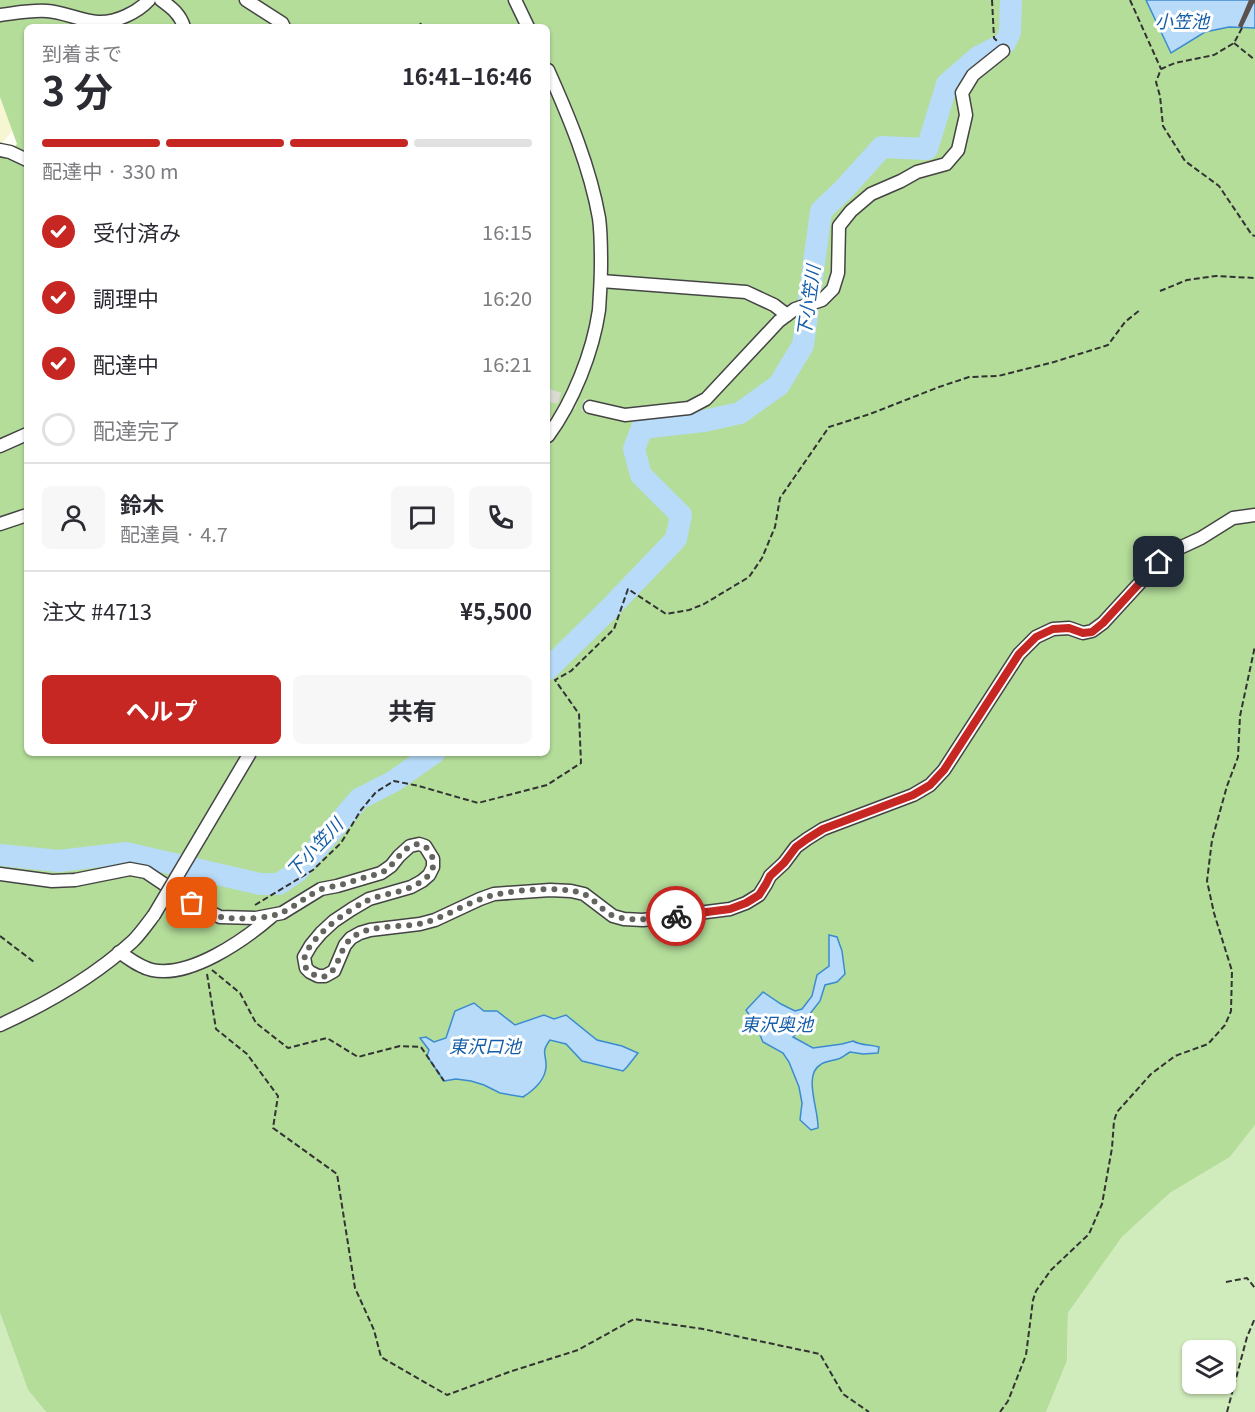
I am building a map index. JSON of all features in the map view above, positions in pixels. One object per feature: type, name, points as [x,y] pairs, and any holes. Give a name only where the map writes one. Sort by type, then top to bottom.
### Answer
[{"type":"street","points":[[0,15],[48,11],[99,22],[131,14],[149,0]]},
{"type":"street","points":[[161,0],[174,9],[183,24]]},
{"type":"street","points":[[246,0],[282,24]]},
{"type":"street","points":[[515,0],[527,24]]},
{"type":"street","points":[[590,407],[625,415],[689,408],[706,399],[779,321],[795,309],[822,300],[833,289],[838,273],[839,226],[871,194],[917,172],[946,164],[958,150],[966,115],[962,93],[973,75],[1000,47]]},
{"type":"street","points":[[550,75],[585,163],[599,219],[601,254],[598,311],[590,349],[577,384],[550,433]]},
{"type":"street","points":[[0,150],[24,159]]},
{"type":"street","points":[[600,281],[746,292],[774,305],[788,315]]},
{"type":"street","points":[[0,446],[24,435]]},
{"type":"street","points":[[0,874],[52,881],[75,880],[130,869],[146,872],[192,903],[220,917],[256,918],[282,913],[321,889],[381,873],[410,846],[419,844],[425,846],[433,859],[433,867],[422,882],[369,899],[334,921],[311,945],[304,957],[306,968],[318,976],[325,976],[334,971],[345,945],[360,933],[435,920],[494,894],[550,890],[571,891],[584,894],[613,916],[624,919],[643,920],[730,909],[759,895],[770,876],[796,847],[823,829],[913,795],[930,785],[944,770],[1019,654],[1036,637],[1053,629],[1069,628],[1083,633],[1092,632],[1159,562],[1173,551],[1201,538],[1233,518],[1255,515]]},
{"type":"street","points":[[0,524],[24,516]]},
{"type":"street","points":[[0,1025],[72,987],[98,970],[134,939],[154,915],[248,756]]},
{"type":"street","points":[[120,952],[139,965],[152,970],[182,969],[206,960],[255,931],[272,916]]},
{"type":"path","points":[[992,0],[994,38],[1000,47]]},
{"type":"path","points":[[1130,0],[1161,69],[1156,82],[1163,126],[1185,161],[1219,186],[1252,235],[1255,236]]},
{"type":"path","points":[[1161,69],[1175,63],[1214,56],[1234,43],[1242,28]]},
{"type":"path","points":[[1234,43],[1255,60]]},
{"type":"path","points":[[1160,291],[1187,280],[1216,276],[1255,278]]},
{"type":"path","points":[[254,906],[313,870],[340,843],[361,810],[376,792],[394,781],[478,802],[547,785],[581,763],[579,714],[555,680],[571,671],[614,629],[628,589],[666,614],[704,604],[749,577],[762,558],[775,527],[780,498],[829,427],[969,377],[998,376],[1054,363],[1107,345],[1125,322],[1140,310]]},
{"type":"path","points":[[1000,1412],[1008,1401],[1026,1355],[1036,1291],[1051,1270],[1089,1234],[1102,1204],[1117,1112],[1151,1074],[1174,1056],[1208,1044],[1225,1025],[1231,1011],[1232,971],[1214,913],[1207,881],[1212,840],[1227,786],[1238,757],[1240,716],[1255,646]]},
{"type":"path","points":[[0,936],[34,962]]},
{"type":"path","points":[[444,1081],[421,1047],[400,1046],[358,1058],[327,1038],[288,1048],[256,1023],[240,993],[205,965],[216,1029],[247,1054],[278,1096],[273,1128],[337,1174],[355,1288],[374,1330],[381,1358],[447,1395],[578,1350],[634,1319],[703,1329],[820,1354],[843,1394],[869,1412]]},
{"type":"path","points":[[1226,1282],[1247,1278],[1255,1288]]},
{"type":"path","points":[[1227,1412],[1247,1337],[1255,1318]]},
{"type":"green space","points":[[0,0],[1255,0],[1255,1125],[1230,1157],[1170,1193],[1122,1237],[1068,1313],[1067,1361],[1046,1412],[46,1412],[28,1390],[0,1313],[0,151],[10,152],[17,144],[0,97]]},
{"type":"green space","points":[[0,96],[24,115],[0,146]]},
{"type":"green space","points":[[1255,1125],[1255,1412],[1046,1412],[1067,1361],[1068,1313],[1122,1237],[1170,1193],[1230,1157]]},
{"type":"green space","points":[[0,1313],[28,1390],[46,1412],[0,1412]]},
{"type":"water","name":"小笠池","points":[[1146,0],[1255,0],[1255,28],[1229,27],[1205,32],[1171,53]]},
{"type":"water","name":"東沢奥池","points":[[829,935],[837,937],[842,951],[845,974],[837,982],[825,985],[820,1001],[809,1015],[807,1027],[793,1037],[813,1048],[853,1041],[879,1047],[878,1053],[850,1052],[822,1064],[815,1070],[812,1085],[818,1128],[811,1130],[800,1120],[802,1103],[799,1087],[789,1062],[783,1053],[763,1042],[746,1010],[763,992],[795,1011],[802,1009],[812,996],[817,975],[829,966]]},
{"type":"water","name":"東沢口池","points":[[474,1003],[484,1011],[497,1011],[515,1025],[544,1015],[554,1019],[566,1015],[597,1040],[622,1046],[638,1053],[623,1071],[582,1061],[566,1044],[550,1040],[545,1051],[544,1077],[523,1097],[500,1093],[471,1081],[456,1079],[444,1081],[427,1056],[429,1050],[420,1038],[426,1037],[434,1042],[446,1038],[455,1011]]},
{"type":"building","points":[[1249,0],[1255,0],[1255,4],[1242,28],[1238,26]]},
{"type":"waterway","name":"下小笠川","points":[[550,667],[676,539],[681,515],[641,475],[634,449],[642,428],[704,421],[740,413],[779,385],[803,345],[821,211],[882,147],[927,149],[947,84],[978,57],[1005,43],[1010,32],[1011,0]]},
{"type":"waterway","name":"下小笠川","points":[[0,855],[59,861],[126,853],[260,884],[279,884],[298,871],[359,799],[394,781],[430,756]]},
{"type":"tunnel","points":[[550,396],[590,407]]},
{"type":"way so far","points":[[192,903],[220,917],[272,916],[282,913],[321,889],[381,873],[410,846],[419,844],[425,846],[433,859],[433,867],[422,882],[369,899],[334,921],[311,945],[304,957],[306,968],[318,976],[325,976],[334,971],[345,945],[360,933],[435,920],[494,894],[550,890],[571,891],[584,894],[613,916],[624,919],[643,920],[676,916]]},
{"type":"route","points":[[676,916],[730,909],[746,903],[759,895],[770,876],[796,847],[807,839],[823,829],[913,795],[930,785],[944,770],[1019,654],[1036,637],[1053,629],[1069,628],[1083,633],[1092,632],[1159,562]]}]
